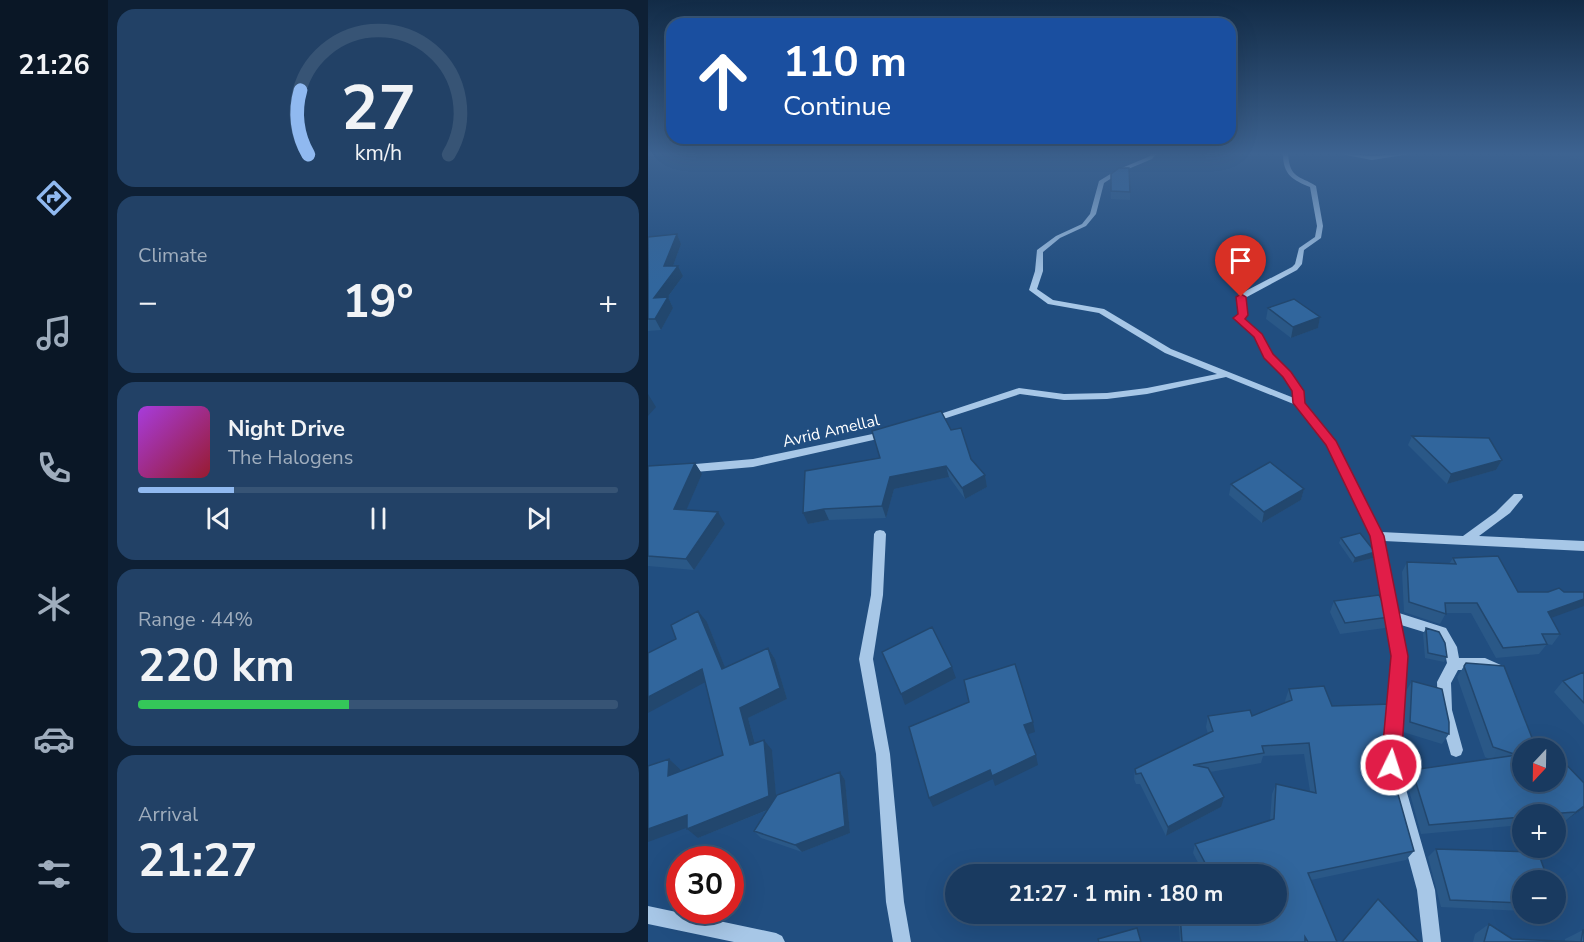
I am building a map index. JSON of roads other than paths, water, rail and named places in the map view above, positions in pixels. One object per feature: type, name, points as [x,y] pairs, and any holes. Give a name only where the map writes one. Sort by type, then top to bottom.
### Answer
[{"type":"street","points":[[1097,198],[1093,214],[1084,225],[1058,237],[1039,251],[1039,271],[1033,290],[1050,302],[1101,311],[1168,351],[1299,403],[1332,444],[1377,536],[1399,656],[1391,765],[1426,890],[1432,942]]},
{"type":"street","points":[[1299,403],[1298,391],[1287,375],[1268,356],[1258,336],[1239,318],[1243,315],[1241,297],[1251,289],[1261,287],[1267,281],[1276,279],[1293,269],[1298,264],[1301,249],[1318,238],[1320,226],[1315,198]]},
{"type":"street","points":[[923,423],[1019,391],[1064,396],[1107,396],[1147,391],[1229,374]]},
{"type":"street","name":"Avrid Amellal","points":[[668,470],[753,463],[894,432]]},
{"type":"street","points":[[1466,540],[1510,509],[1518,497]]},
{"type":"street","points":[[880,534],[877,595],[866,658],[883,754],[896,902],[902,942]]},
{"type":"street","points":[[1377,536],[1584,546]]},
{"type":"street","points":[[1393,617],[1441,632],[1450,647],[1454,664],[1444,682],[1445,710],[1456,750]]},
{"type":"street","points":[[1454,664],[1485,664],[1506,673]]},
{"type":"street","points":[[648,915],[776,942]]}]
